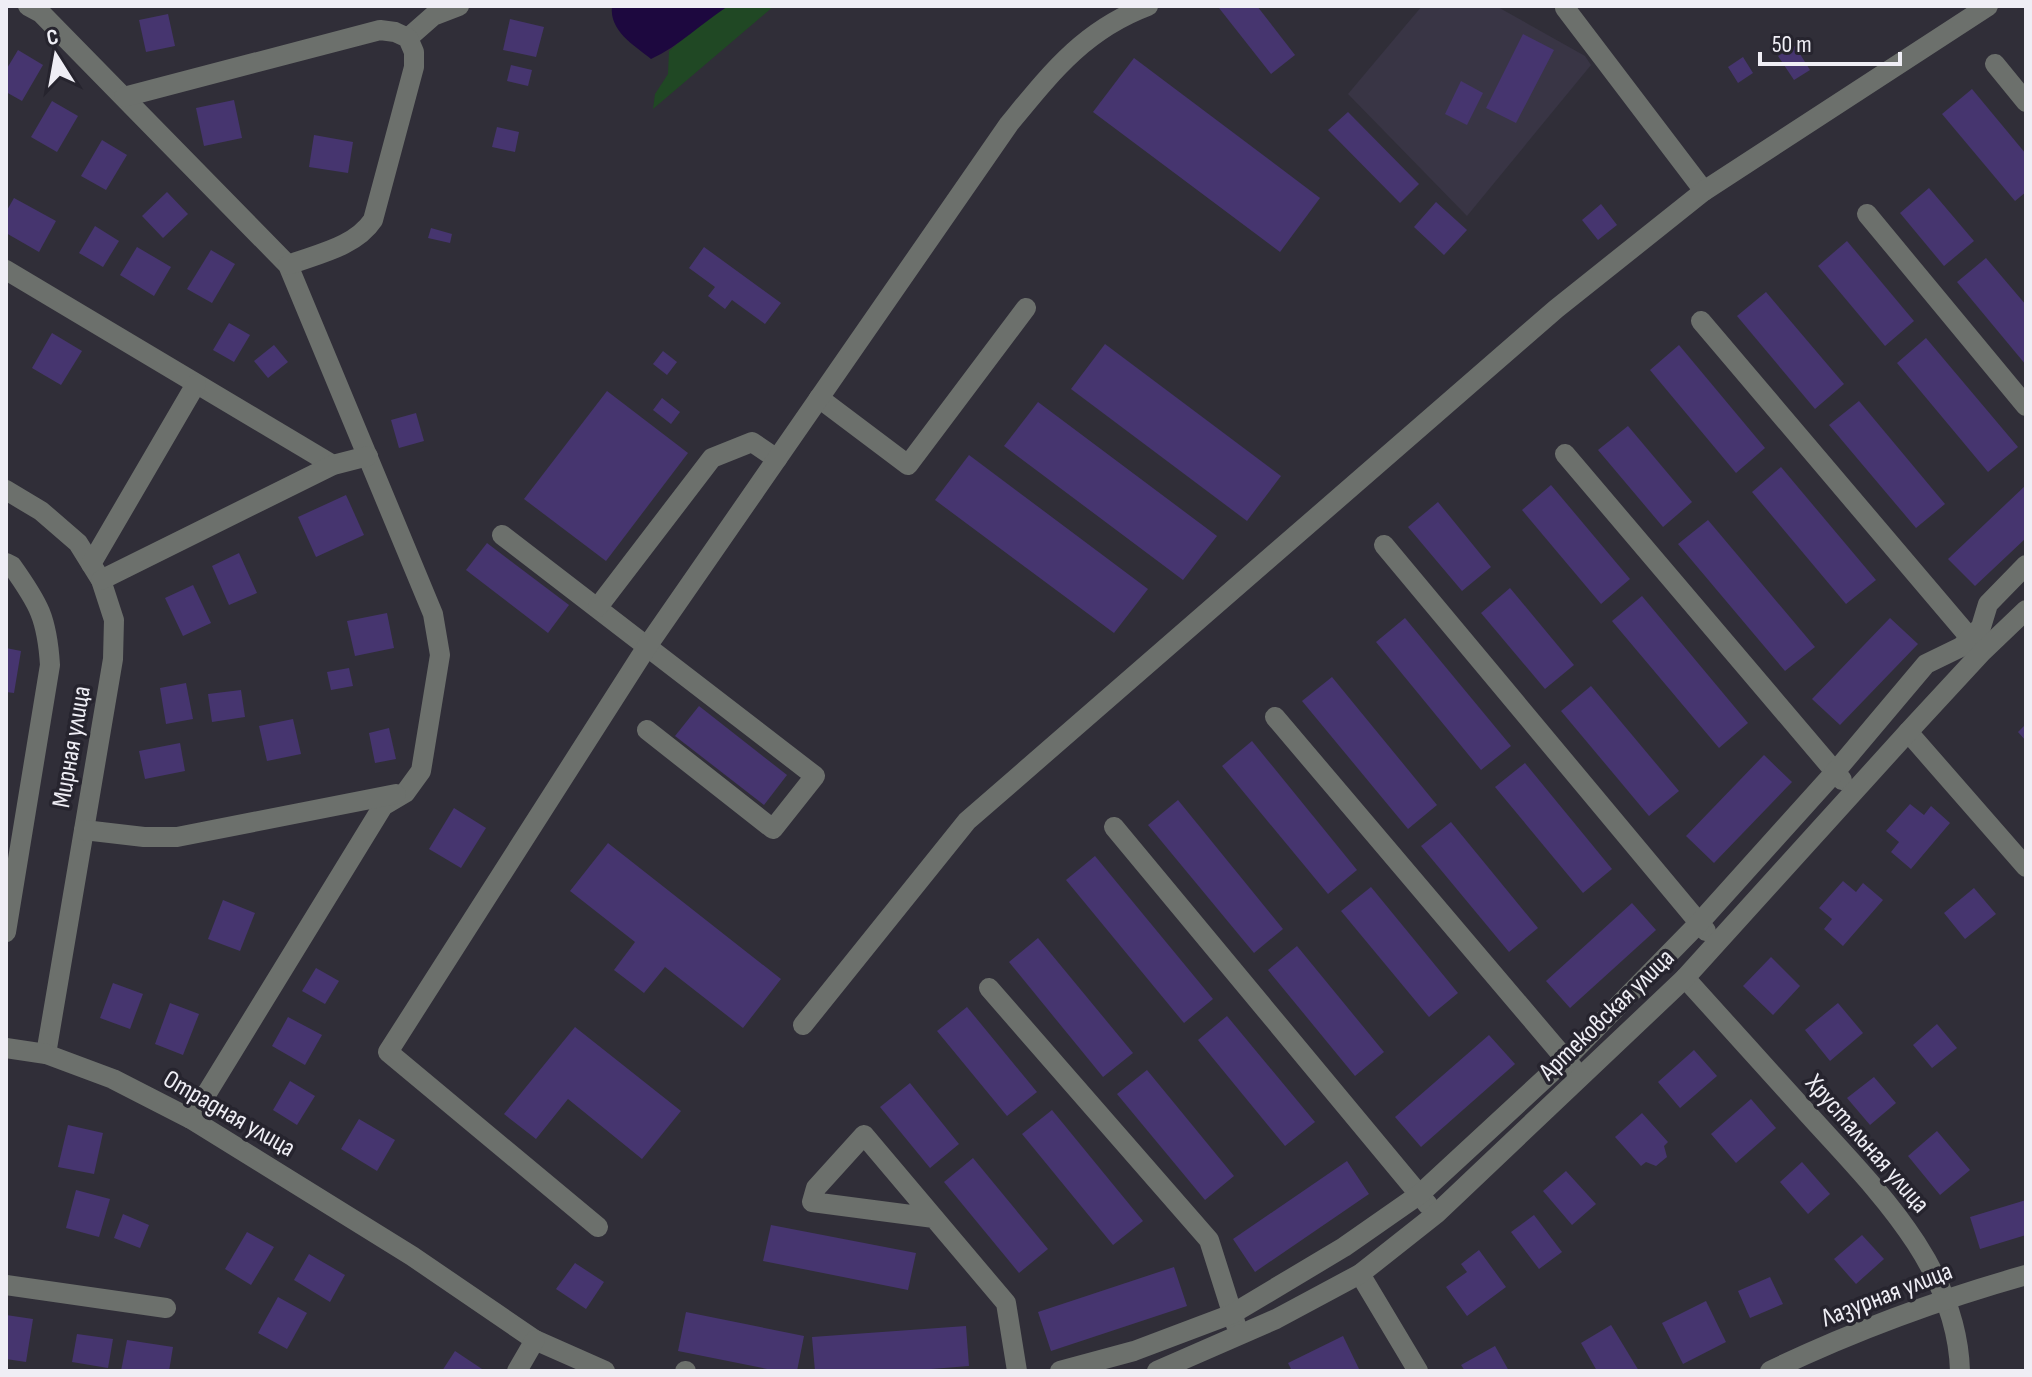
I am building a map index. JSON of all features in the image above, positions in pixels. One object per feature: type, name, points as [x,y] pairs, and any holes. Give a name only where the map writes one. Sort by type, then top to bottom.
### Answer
[{"type":"street","points":[[28,6],[41,13],[288,265],[433,614],[439,638],[440,655],[421,771],[405,793],[383,806],[191,1119]]},
{"type":"street","points":[[408,38],[433,16],[459,6]]},
{"type":"street","points":[[598,1227],[388,1052],[648,645],[1009,124],[1062,60],[1092,36],[1148,6]]},
{"type":"street","points":[[803,1025],[967,821],[1556,309],[1704,191],[1988,6]]},
{"type":"street","points":[[1565,8],[1704,191]]},
{"type":"street","points":[[124,97],[380,30],[408,38],[414,52],[414,67],[373,220],[365,232],[349,242],[288,265]]},
{"type":"street","points":[[1995,64],[2026,102]]},
{"type":"street","points":[[1867,214],[2026,406]]},
{"type":"street","points":[[6,270],[333,465]]},
{"type":"street","points":[[819,398],[908,465],[1026,308]]},
{"type":"street","points":[[1701,321],[1976,645]]},
{"type":"street","points":[[96,572],[196,384]]},
{"type":"street","points":[[598,607],[712,458],[752,442],[777,459]]},
{"type":"street","points":[[1565,454],[1853,792]]},
{"type":"street","points":[[96,572],[333,465],[368,456]]},
{"type":"street","name":"Мирная улица","points":[[6,490],[41,511],[78,543],[96,572],[114,620],[113,659],[46,1054]]},
{"type":"street","points":[[502,535],[815,776],[773,829],[647,730]]},
{"type":"street","points":[[1384,545],[1716,943]]},
{"type":"street","name":"Мирная улица","points":[[6,563],[12,566],[35,598],[48,629],[50,665],[15,822],[6,932]]},
{"type":"street","points":[[1976,645],[1988,604],[2026,565]]},
{"type":"street","name":"Артековская улица","points":[[1157,1371],[1240,1336],[1360,1274],[1436,1214],[1685,978],[1908,732],[1976,645],[2026,610]]},
{"type":"street","points":[[1060,1371],[1134,1351],[1232,1314],[1344,1247],[1420,1194],[1565,1060],[1699,923],[1835,772],[1926,664],[1961,647],[1976,645]]},
{"type":"street","points":[[1275,717],[1580,1077]]},
{"type":"street","points":[[1908,732],[2026,867]]},
{"type":"street","points":[[84,830],[144,837],[177,837],[405,793]]},
{"type":"street","points":[[1114,827],[1436,1214]]},
{"type":"street","name":"Хрустальная улица","points":[[1685,978],[1872,1185],[1915,1240],[1945,1298],[1959,1344],[1960,1371]]},
{"type":"street","points":[[989,988],[1209,1240],[1240,1336]]},
{"type":"street","name":"Отрадная улица","points":[[6,1048],[46,1054],[113,1079],[191,1119],[412,1256],[535,1340]]},
{"type":"street","points":[[934,1218],[812,1202],[816,1188],[864,1135],[1006,1303],[1017,1371]]},
{"type":"street","points":[[1360,1274],[1418,1371]]},
{"type":"street","name":"Лазурная улица","points":[[1770,1371],[1945,1298],[2026,1275]]},
{"type":"street","points":[[6,1285],[166,1308]]},
{"type":"street","points":[[517,1371],[535,1340],[605,1371]]},
{"type":"shaded area","points":[[612,6],[728,6],[651,59],[619,30],[614,23]]},
{"type":"shaded area","points":[[1422,6],[1496,6],[1585,56],[1591,65],[1467,216],[1348,94]]},
{"type":"green space","points":[[728,6],[774,6],[653,109],[655,94],[668,74],[669,51],[700,24]]},
{"type":"building","points":[[1257,6],[1295,55],[1271,74],[1219,8]]},
{"type":"building","points":[[168,14],[175,46],[146,52],[139,20]]},
{"type":"building","points":[[510,19],[544,27],[536,57],[503,50]]},
{"type":"building","points":[[1523,34],[1554,50],[1516,123],[1486,108]]},
{"type":"building","points":[[1795,46],[1810,70],[1794,80],[1778,56]]},
{"type":"building","points":[[18,50],[43,65],[22,101],[6,92],[6,70]]},
{"type":"building","points":[[1743,57],[1753,73],[1738,83],[1728,67]]},
{"type":"building","points":[[1134,58],[1320,198],[1280,252],[1093,112]]},
{"type":"building","points":[[511,65],[532,70],[528,86],[507,81]]},
{"type":"building","points":[[1461,81],[1483,93],[1467,125],[1445,114]]},
{"type":"building","points":[[1972,89],[2026,154],[2026,192],[2015,201],[1942,114]]},
{"type":"building","points":[[234,100],[242,138],[204,146],[196,108]]},
{"type":"building","points":[[52,101],[78,116],[57,152],[31,137]]},
{"type":"building","points":[[1348,112],[1419,184],[1400,203],[1328,130]]},
{"type":"building","points":[[497,127],[519,132],[515,152],[492,147]]},
{"type":"building","points":[[314,135],[353,142],[348,173],[309,167]]},
{"type":"building","points":[[102,140],[127,155],[106,190],[81,176]]},
{"type":"building","points":[[1929,188],[1974,241],[1944,266],[1900,213]]},
{"type":"building","points":[[167,192],[188,214],[163,238],[142,216]]},
{"type":"building","points":[[14,198],[56,221],[39,252],[6,233],[6,212]]},
{"type":"building","points":[[1436,202],[1467,230],[1444,255],[1414,227]]},
{"type":"building","points":[[1601,204],[1617,225],[1598,240],[1582,220]]},
{"type":"building","points":[[95,226],[119,241],[103,267],[79,253]]},
{"type":"building","points":[[431,228],[452,234],[450,243],[428,238]]},
{"type":"building","points":[[1847,241],[1914,321],[1885,346],[1818,266]]},
{"type":"building","points":[[137,247],[171,267],[154,296],[120,275]]},
{"type":"building","points":[[704,247],[781,303],[765,324],[732,300],[725,309],[708,296],[715,287],[689,268]]},
{"type":"building","points":[[211,250],[235,264],[212,303],[187,289]]},
{"type":"building","points":[[1986,258],[2026,305],[2026,365],[1957,282]]},
{"type":"building","points":[[1766,292],[1844,384],[1815,409],[1737,316]]},
{"type":"building","points":[[229,323],[250,335],[234,362],[213,350]]},
{"type":"building","points":[[52,333],[82,351],[61,385],[32,368]]},
{"type":"building","points":[[1926,338],[2018,447],[1988,472],[1897,363]]},
{"type":"building","points":[[1105,344],[1281,476],[1247,521],[1071,389]]},
{"type":"building","points":[[274,345],[288,362],[268,378],[254,361]]},
{"type":"building","points":[[1679,345],[1765,448],[1736,473],[1650,370]]},
{"type":"building","points":[[663,351],[677,362],[667,375],[653,364]]},
{"type":"building","points":[[607,391],[688,453],[606,561],[524,499]]},
{"type":"building","points":[[662,398],[680,412],[671,424],[653,410]]},
{"type":"building","points":[[1859,401],[1945,504],[1916,528],[1829,425]]},
{"type":"building","points":[[1038,402],[1217,536],[1183,580],[1004,446]]},
{"type":"building","points":[[416,413],[424,441],[399,448],[391,420]]},
{"type":"building","points":[[1628,426],[1692,502],[1663,527],[1598,450]]},
{"type":"building","points":[[969,455],[1148,589],[1114,633],[935,500]]},
{"type":"building","points":[[1781,467],[1876,580],[1846,604],[1752,492]]},
{"type":"building","points":[[1551,485],[1630,579],[1601,604],[1522,510]]},
{"type":"building","points":[[2026,485],[2026,538],[1975,586],[1948,559]]},
{"type":"building","points":[[346,495],[364,535],[316,557],[298,517]]},
{"type":"building","points":[[1438,502],[1491,567],[1462,591],[1408,527]]},
{"type":"building","points":[[1708,520],[1815,647],[1785,671],[1678,544]]},
{"type":"building","points":[[487,543],[569,605],[548,633],[466,570]]},
{"type":"building","points":[[239,553],[257,593],[229,605],[212,566]]},
{"type":"building","points":[[193,585],[211,623],[183,636],[165,598]]},
{"type":"building","points":[[1510,588],[1574,665],[1545,689],[1481,613]]},
{"type":"building","points":[[1642,596],[1748,723],[1719,748],[1612,621]]},
{"type":"building","points":[[387,613],[394,648],[355,656],[347,621]]},
{"type":"building","points":[[1405,618],[1511,746],[1481,770],[1376,642]]},
{"type":"building","points":[[1890,618],[1918,644],[1840,725],[1812,699]]},
{"type":"building","points":[[6,648],[21,651],[14,693],[6,692]]},
{"type":"building","points":[[349,668],[353,686],[331,690],[327,672]]},
{"type":"building","points":[[1332,677],[1437,805],[1408,829],[1302,701]]},
{"type":"building","points":[[186,683],[193,719],[166,724],[160,688]]},
{"type":"building","points":[[1591,686],[1679,791],[1649,816],[1561,711]]},
{"type":"building","points":[[241,690],[245,717],[212,722],[208,694]]},
{"type":"building","points":[[699,706],[787,775],[764,805],[675,736]]},
{"type":"building","points":[[293,719],[301,754],[267,761],[259,726]]},
{"type":"building","points":[[2026,724],[2026,741],[2018,732]]},
{"type":"building","points":[[389,728],[396,759],[375,763],[369,733]]},
{"type":"building","points":[[1252,741],[1357,870],[1328,894],[1222,766]]},
{"type":"building","points":[[180,743],[185,771],[145,779],[139,751]]},
{"type":"building","points":[[1764,755],[1792,782],[1714,863],[1686,836]]},
{"type":"building","points":[[1525,763],[1612,869],[1583,893],[1495,787]]},
{"type":"building","points":[[1178,800],[1283,929],[1254,953],[1148,825]]},
{"type":"building","points":[[1910,804],[1924,815],[1931,806],[1950,823],[1911,869],[1891,852],[1899,842],[1886,831]]},
{"type":"building","points":[[454,808],[486,828],[461,868],[429,849]]},
{"type":"building","points":[[1451,822],[1538,928],[1509,952],[1421,846]]},
{"type":"building","points":[[608,843],[781,979],[743,1028],[665,967],[644,993],[614,970],[635,942],[570,891]]},
{"type":"building","points":[[1095,856],[1213,999],[1184,1023],[1066,880]]},
{"type":"building","points":[[1843,881],[1856,892],[1863,883],[1883,900],[1843,946],[1824,929],[1832,919],[1819,908]]},
{"type":"building","points":[[1371,887],[1458,993],[1429,1017],[1341,911]]},
{"type":"building","points":[[1974,888],[1996,914],[1965,939],[1944,913]]},
{"type":"building","points":[[223,900],[255,913],[240,951],[208,939]]},
{"type":"building","points":[[1632,903],[1656,930],[1570,1008],[1546,981]]},
{"type":"building","points":[[1038,938],[1133,1053],[1103,1077],[1009,962]]},
{"type":"building","points":[[1297,946],[1384,1052],[1355,1076],[1268,970]]},
{"type":"building","points":[[1771,957],[1800,986],[1773,1015],[1743,986]]},
{"type":"building","points":[[316,968],[339,981],[325,1004],[302,991]]},
{"type":"building","points":[[113,983],[143,994],[130,1029],[100,1018]]},
{"type":"building","points":[[170,1003],[199,1014],[183,1055],[155,1044]]},
{"type":"building","points":[[1838,1003],[1863,1033],[1830,1061],[1805,1030]]},
{"type":"building","points":[[967,1007],[1037,1092],[1007,1116],[937,1031]]},
{"type":"building","points":[[1227,1016],[1315,1122],[1285,1146],[1198,1040]]},
{"type":"building","points":[[288,1017],[322,1035],[305,1065],[272,1046]]},
{"type":"building","points":[[1937,1024],[1957,1048],[1932,1068],[1913,1045]]},
{"type":"building","points":[[575,1027],[681,1111],[642,1159],[568,1099],[536,1139],[504,1114]]},
{"type":"building","points":[[1489,1035],[1515,1064],[1421,1147],[1395,1117]]},
{"type":"building","points":[[1694,1050],[1717,1076],[1680,1108],[1658,1082]]},
{"type":"building","points":[[1147,1070],[1234,1176],[1205,1200],[1117,1094]]},
{"type":"building","points":[[1874,1077],[1896,1103],[1870,1125],[1847,1098]]},
{"type":"building","points":[[290,1081],[315,1096],[297,1125],[273,1110]]},
{"type":"building","points":[[910,1083],[959,1144],[930,1168],[880,1107]]},
{"type":"building","points":[[1751,1099],[1776,1128],[1736,1163],[1711,1134]]},
{"type":"building","points":[[1052,1110],[1143,1221],[1113,1245],[1022,1134]]},
{"type":"building","points":[[1642,1113],[1668,1142],[1664,1146],[1667,1157],[1656,1166],[1646,1162],[1641,1166],[1615,1137]]},
{"type":"building","points":[[359,1119],[395,1140],[377,1171],[341,1149]]},
{"type":"building","points":[[68,1125],[103,1133],[94,1174],[58,1167]]},
{"type":"building","points":[[1937,1131],[1970,1170],[1940,1195],[1908,1156]]},
{"type":"building","points":[[973,1158],[1048,1249],[1019,1273],[944,1182]]},
{"type":"building","points":[[1347,1161],[1369,1194],[1255,1272],[1233,1239]]},
{"type":"building","points":[[1802,1162],[1830,1194],[1808,1214],[1780,1182]]},
{"type":"building","points":[[1566,1171],[1596,1204],[1572,1225],[1543,1191]]},
{"type":"building","points":[[76,1190],[110,1199],[99,1237],[66,1228]]},
{"type":"building","points":[[2026,1200],[2026,1235],[1980,1249],[1970,1217]]},
{"type":"building","points":[[123,1214],[149,1225],[140,1248],[114,1238]]},
{"type":"building","points":[[1534,1215],[1562,1252],[1539,1269],[1511,1232]]},
{"type":"building","points":[[771,1225],[916,1253],[908,1290],[763,1261]]},
{"type":"building","points":[[247,1232],[274,1247],[251,1285],[225,1269]]},
{"type":"building","points":[[1862,1235],[1884,1259],[1856,1284],[1834,1259]]},
{"type":"building","points":[[1479,1250],[1506,1287],[1467,1316],[1446,1287],[1467,1272],[1461,1264]]},
{"type":"building","points":[[309,1254],[345,1275],[330,1302],[294,1280]]},
{"type":"building","points":[[575,1263],[604,1282],[586,1309],[556,1289]]},
{"type":"building","points":[[1174,1267],[1187,1306],[1051,1351],[1038,1312]]},
{"type":"building","points":[[1770,1277],[1783,1304],[1750,1318],[1738,1291]]},
{"type":"building","points":[[278,1297],[307,1313],[287,1349],[258,1333]]},
{"type":"building","points":[[1706,1301],[1726,1342],[1683,1364],[1662,1323]]},
{"type":"building","points":[[686,1312],[804,1336],[797,1371],[777,1371],[678,1351]]},
{"type":"building","points":[[6,1315],[33,1319],[26,1362],[6,1359]]},
{"type":"building","points":[[1611,1325],[1639,1371],[1597,1371],[1581,1343]]},
{"type":"building","points":[[966,1326],[969,1366],[906,1371],[815,1371],[812,1337]]},
{"type":"building","points":[[77,1334],[113,1339],[108,1368],[72,1362]]},
{"type":"building","points":[[1343,1336],[1360,1371],[1292,1371],[1288,1363]]},
{"type":"building","points":[[127,1340],[173,1347],[169,1371],[121,1371]]},
{"type":"building","points":[[1495,1346],[1509,1371],[1465,1371],[1461,1365]]},
{"type":"building","points":[[455,1351],[485,1371],[442,1371]]}]
